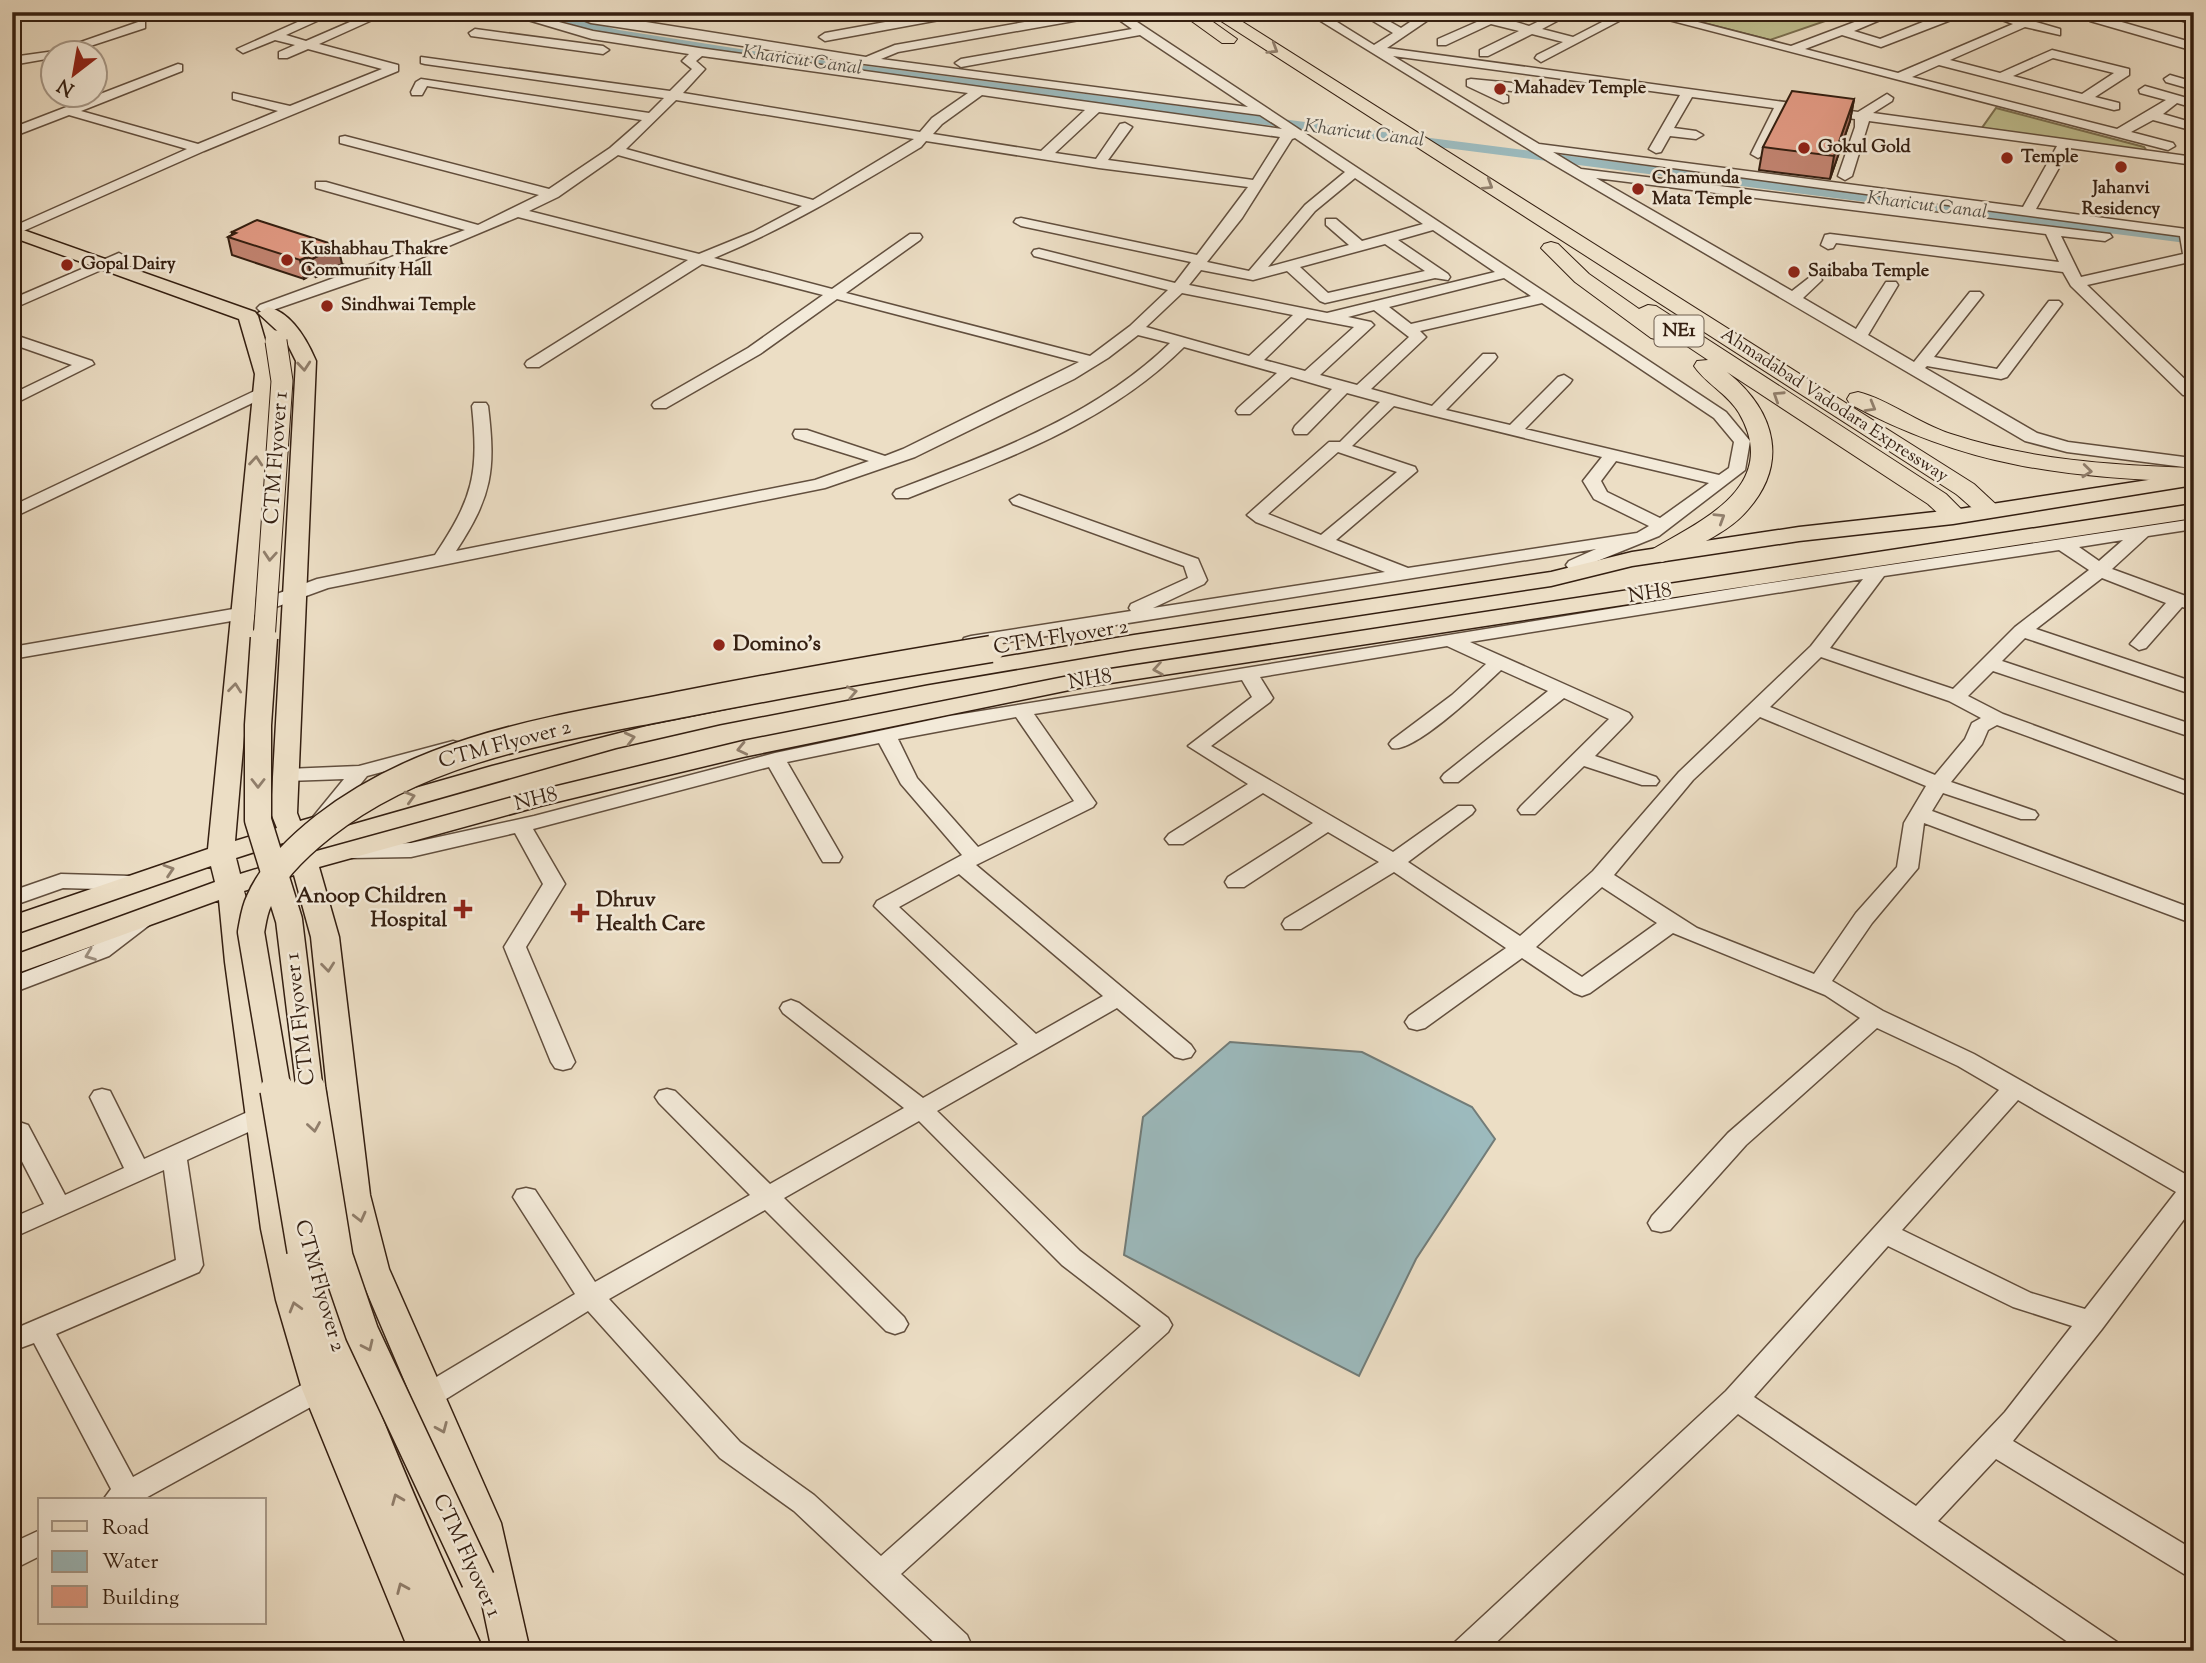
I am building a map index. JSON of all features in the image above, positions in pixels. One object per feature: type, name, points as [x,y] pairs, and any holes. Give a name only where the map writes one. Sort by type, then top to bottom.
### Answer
[{"type":"highway","name":"Ahmadabad Vadodara Expressway","points":[[1187,12],[1363,127],[1440,154],[1953,482],[1990,510]]},
{"type":"highway","name":"Ahmadabad Vadodara Expressway","points":[[1215,12],[1404,142],[1551,248],[1937,499],[1956,516]]},
{"type":"highway","points":[[1535,215],[1575,232],[1879,412],[1928,435],[2008,459],[2088,471],[2148,474],[2191,469]]},
{"type":"highway","points":[[1551,248],[1582,278],[1723,379],[1751,411],[1764,446],[1758,478],[1734,510],[1662,554]]},
{"type":"main road","points":[[17,227],[261,312],[284,323],[295,336],[306,362],[284,813],[304,827],[304,863],[325,937],[354,1195],[373,1269],[482,1523],[510,1651]]},
{"type":"main road","points":[[261,312],[265,374],[221,853],[231,886],[277,1229],[292,1300],[319,1390],[428,1651]]},
{"type":"main road","name":"CTM Flyover 1","points":[[261,312],[276,341],[282,381],[258,724],[258,820],[289,920],[313,1119],[336,1257],[362,1332],[510,1651]]},
{"type":"main road","name":"NH8","points":[[12,926],[131,883],[304,827],[540,760],[719,717],[1046,655],[1551,579],[1662,554],[1799,534],[1956,516],[2191,469]]},
{"type":"main road","points":[[1990,510],[2033,543]]},
{"type":"main road","name":"NH8","points":[[12,966],[231,886],[304,863],[533,800],[743,748],[1096,688],[2033,543],[2194,511]]},
{"type":"main road","points":[[1956,516],[1995,549]]},
{"type":"main road","name":"CTM Flyover 2","points":[[465,1651],[406,1521],[332,1340],[304,1251],[251,932],[259,898],[288,861],[316,833],[352,806],[437,761],[491,745],[712,697],[827,676],[1447,580],[1632,559]]},
{"type":"street","points":[[243,49],[331,12]]},
{"type":"street","points":[[283,55],[384,12]]},
{"type":"street","points":[[570,12],[591,19],[866,60],[1262,112]]},
{"type":"street","points":[[825,37],[961,12]]},
{"type":"street","points":[[866,60],[895,50],[1102,12]]},
{"type":"street","points":[[1114,12],[1295,135],[1355,171],[1720,415],[1742,441],[1737,470],[1662,526],[1575,565]]},
{"type":"street","points":[[1312,12],[1858,337],[1919,365],[2031,437],[2067,447],[2191,469]]},
{"type":"street","points":[[1364,12],[1389,28],[1402,32]]},
{"type":"street","points":[[1406,12],[1429,16]]},
{"type":"street","points":[[1457,12],[1574,41]]},
{"type":"street","points":[[1442,42],[1507,12]]},
{"type":"street","points":[[1484,53],[1568,12]]},
{"type":"street","points":[[1541,58],[1615,20],[1585,12]]},
{"type":"street","points":[[1644,12],[2194,152]]},
{"type":"street","points":[[1792,50],[1893,12]]},
{"type":"street","points":[[1986,12],[2056,32]]},
{"type":"street","points":[[1900,78],[2050,12]]},
{"type":"street","points":[[2165,12],[2194,21]]},
{"type":"street","points":[[516,13],[592,35],[694,56]]},
{"type":"street","points":[[1376,49],[1429,16]]},
{"type":"street","points":[[1841,32],[1881,43],[1947,18]]},
{"type":"street","points":[[2094,18],[2191,41]]},
{"type":"street","points":[[2139,19],[2191,41]]},
{"type":"street","points":[[102,38],[141,25]]},
{"type":"street","points":[[961,63],[1142,31]]},
{"type":"street","points":[[475,33],[694,56],[1295,135]]},
{"type":"street","points":[[17,227],[394,68],[274,36]]},
{"type":"street","points":[[1376,49],[2194,161]]},
{"type":"street","points":[[2001,77],[2052,54],[2125,72],[2084,98]]},
{"type":"street","points":[[12,61],[38,56]]},
{"type":"street","points":[[261,312],[477,229],[553,194],[616,151],[699,69],[694,56]]},
{"type":"street","points":[[425,60],[672,95],[1044,156],[1255,184]]},
{"type":"street","points":[[1938,61],[2114,106]]},
{"type":"street","points":[[12,133],[178,68]]},
{"type":"street","points":[[1489,119],[1524,69]]},
{"type":"street","points":[[2170,79],[2194,86]]},
{"type":"street","points":[[417,92],[422,83],[431,83],[650,117]]},
{"type":"street","points":[[1503,99],[1471,83],[1512,86]]},
{"type":"street","points":[[2144,90],[2194,104]]},
{"type":"street","points":[[533,363],[700,259],[758,235],[815,205],[916,144],[937,121],[978,92]]},
{"type":"street","points":[[1656,149],[1688,92]]},
{"type":"street","points":[[238,96],[290,110]]},
{"type":"street","points":[[1862,115],[1887,98]]},
{"type":"street","points":[[2120,133],[2168,106],[2174,99]]},
{"type":"street","points":[[1758,154],[1782,104]]},
{"type":"street","points":[[1044,156],[1096,107]]},
{"type":"street","points":[[68,111],[199,148]]},
{"type":"street","points":[[1845,176],[1862,127],[1862,115]]},
{"type":"street","points":[[2151,116],[2194,127]]},
{"type":"street","points":[[1099,164],[1125,127]]},
{"type":"street","points":[[1666,131],[1696,135]]},
{"type":"street","points":[[12,653],[243,607],[294,588],[819,484],[885,461],[981,420],[1092,361],[1135,328],[1179,288],[1237,215],[1255,184],[1295,135]]},
{"type":"street","points":[[345,140],[553,194]]},
{"type":"street","points":[[2027,212],[2066,143]]},
{"type":"street","points":[[1534,146],[2027,212],[2190,240]]},
{"type":"street","points":[[616,151],[650,157],[743,187],[815,205]]},
{"type":"street","points":[[1253,276],[1310,208],[1355,171]]},
{"type":"street","points":[[1576,171],[2052,231],[2190,240]]},
{"type":"street","points":[[320,184],[477,229]]},
{"type":"street","points":[[517,212],[1092,361]]},
{"type":"street","points":[[1021,222],[1253,276],[1436,225]]},
{"type":"street","points":[[1331,222],[1359,246]]},
{"type":"street","points":[[2052,231],[2073,276],[2189,392]]},
{"type":"street","points":[[660,405],[754,351],[837,295],[915,237]]},
{"type":"street","points":[[1828,246],[1830,238],[2073,276],[2191,257],[2190,240]]},
{"type":"street","points":[[1387,239],[1456,286],[1496,308]]},
{"type":"street","points":[[1040,253],[1179,288],[1366,325],[1308,377]]},
{"type":"street","points":[[12,305],[111,260]]},
{"type":"street","points":[[1290,265],[1325,298],[1438,273]]},
{"type":"street","points":[[1326,317],[1508,273]]},
{"type":"street","points":[[1793,298],[1815,280]]},
{"type":"street","points":[[1858,337],[1891,285]]},
{"type":"street","points":[[12,286],[35,294]]},
{"type":"street","points":[[1919,365],[1975,295]]},
{"type":"street","points":[[1408,329],[1544,298]]},
{"type":"street","points":[[1919,365],[2001,374],[2054,304]]},
{"type":"street","points":[[1360,391],[1418,337],[1377,305]]},
{"type":"street","points":[[1253,361],[1305,312]]},
{"type":"street","points":[[1135,328],[1435,412],[1722,481]]},
{"type":"street","points":[[12,339],[86,365],[12,400]]},
{"type":"street","points":[[902,494],[1004,454],[1085,414],[1146,374],[1181,341]]},
{"type":"street","points":[[1435,412],[1489,357]]},
{"type":"street","points":[[1244,411],[1289,371]]},
{"type":"street","points":[[1514,431],[1564,380]]},
{"type":"street","points":[[1301,430],[1343,387]]},
{"type":"street","points":[[12,513],[263,392]]},
{"type":"street","points":[[1348,442],[1391,400]]},
{"type":"street","points":[[441,560],[472,513],[482,489],[485,447],[480,406]]},
{"type":"street","points":[[801,433],[885,461]]},
{"type":"street","points":[[1323,542],[1409,471],[1335,446],[1256,515],[1323,542],[1404,573]]},
{"type":"street","points":[[1612,455],[1592,481],[1600,495],[1662,526]]},
{"type":"street","points":[[1019,500],[1192,563],[1198,580],[1114,619]]},
{"type":"street","points":[[2033,543],[2063,544],[2194,524]]},
{"type":"street","points":[[1956,697],[2022,631],[2100,570],[2143,532]]},
{"type":"street","points":[[286,775],[360,772],[516,730],[707,688],[828,665],[1642,537]]},
{"type":"street","points":[[2063,544],[2100,570],[2186,603],[2139,644]]},
{"type":"street","points":[[346,851],[411,850],[775,760],[1021,710],[1096,688],[1247,672],[1878,572],[1995,549]]},
{"type":"street","points":[[1417,1022],[1521,948],[1601,876],[1686,776],[1818,650],[1878,572]]},
{"type":"street","points":[[12,644],[243,607]]},
{"type":"street","points":[[2022,631],[2194,689]]},
{"type":"street","points":[[1449,640],[1622,717],[1528,810]]},
{"type":"street","points":[[1818,650],[1956,697],[1996,718],[2194,791]]},
{"type":"street","points":[[1399,744],[1459,699],[1499,662]]},
{"type":"street","points":[[1988,663],[2194,732]]},
{"type":"street","points":[[1247,672],[1263,698],[1198,746],[1394,862],[1582,988],[1673,922]]},
{"type":"street","points":[[1451,779],[1562,690]]},
{"type":"street","points":[[1756,708],[1938,784],[2028,815]]},
{"type":"street","points":[[1021,710],[1086,803],[968,861],[885,906],[1034,1045]]},
{"type":"street","points":[[1819,984],[1864,918],[1908,868],[1914,823],[1938,784],[1975,740],[1979,727],[1996,718]]},
{"type":"street","points":[[886,736],[908,780],[968,861],[1118,997],[1183,1051]]},
{"type":"street","points":[[1581,758],[1649,781]]},
{"type":"street","points":[[775,760],[831,857]]},
{"type":"street","points":[[304,827],[360,772]]},
{"type":"street","points":[[1176,839],[1263,784]]},
{"type":"street","points":[[1293,924],[1394,862],[1465,810]]},
{"type":"street","points":[[1919,814],[2194,917]]},
{"type":"street","points":[[1236,881],[1328,823]]},
{"type":"street","points":[[520,824],[554,884],[515,947],[563,1062]]},
{"type":"street","points":[[1601,876],[1689,933],[1833,990],[1875,1017],[1966,1060],[2193,1191],[2093,1322],[1993,1443],[1918,1523]]},
{"type":"street","points":[[12,899],[61,881],[131,883]]},
{"type":"street","points":[[12,986],[101,951],[146,917]]},
{"type":"street","points":[[428,1396],[591,1297],[1118,997]]},
{"type":"street","points":[[792,1008],[921,1109],[1071,1258],[1159,1325],[881,1574]]},
{"type":"street","points":[[1661,1223],[1737,1139],[1875,1017]]},
{"type":"street","points":[[1466,1651],[1736,1399],[2015,1088]]},
{"type":"street","points":[[102,1097],[138,1172]]},
{"type":"street","points":[[667,1097],[895,1324]]},
{"type":"street","points":[[12,1229],[261,1116]]},
{"type":"street","points":[[19,1131],[59,1208]]},
{"type":"street","points":[[12,1341],[190,1265],[174,1155]]},
{"type":"street","points":[[526,1197],[591,1297],[730,1450],[804,1503],[957,1649]]},
{"type":"street","points":[[1883,1232],[2022,1300],[2093,1322]]},
{"type":"street","points":[[40,1329],[122,1497],[319,1390]]},
{"type":"street","points":[[1736,1399],[2106,1651]]},
{"type":"street","points":[[1993,1443],[2194,1565]]},
{"type":"street","points":[[12,1558],[38,1543]]},
{"type":"green space","points":[[1661,12],[1817,12],[1834,18],[1770,40]]},
{"type":"green space","points":[[1996,108],[2144,147],[2147,151],[1979,132]]},
{"type":"water","points":[[1230,1042],[1362,1052],[1472,1107],[1495,1139],[1416,1259],[1359,1376],[1124,1255],[1143,1117]]},
{"type":"building","points":[[1792,91],[1854,99],[1834,156],[1763,147]]},
{"type":"building","points":[[257,220],[338,246],[312,259],[307,257],[300,260],[228,237],[236,233],[232,232]]},
{"type":"waterway","name":"Kharicut Canal","points":[[537,12],[618,34],[759,56],[2194,240]]},
{"type":"place","name":"Mahadev Temple","points":[[1500,89]]},
{"type":"place","name":"Gokul Gold","points":[[1804,148]]},
{"type":"place","name":"Temple","points":[[2007,158]]},
{"type":"place","name":"Jahanvi Residency","points":[[2121,167]]},
{"type":"place","name":"Chamunda Mata Temple","points":[[1638,189]]},
{"type":"place","name":"Kushabhau Thakre Community Hall","points":[[287,260]]},
{"type":"place","name":"Gopal Dairy","points":[[67,265]]},
{"type":"place","name":"Saibaba Temple","points":[[1794,272]]},
{"type":"place","name":"Sindhwai Temple","points":[[327,306]]},
{"type":"place","name":"Domino's","points":[[719,645]]},
{"type":"place","name":"Anoop Children Hospital","points":[[463,909]]},
{"type":"place","name":"Dhruv Health Care","points":[[580,913]]}]
